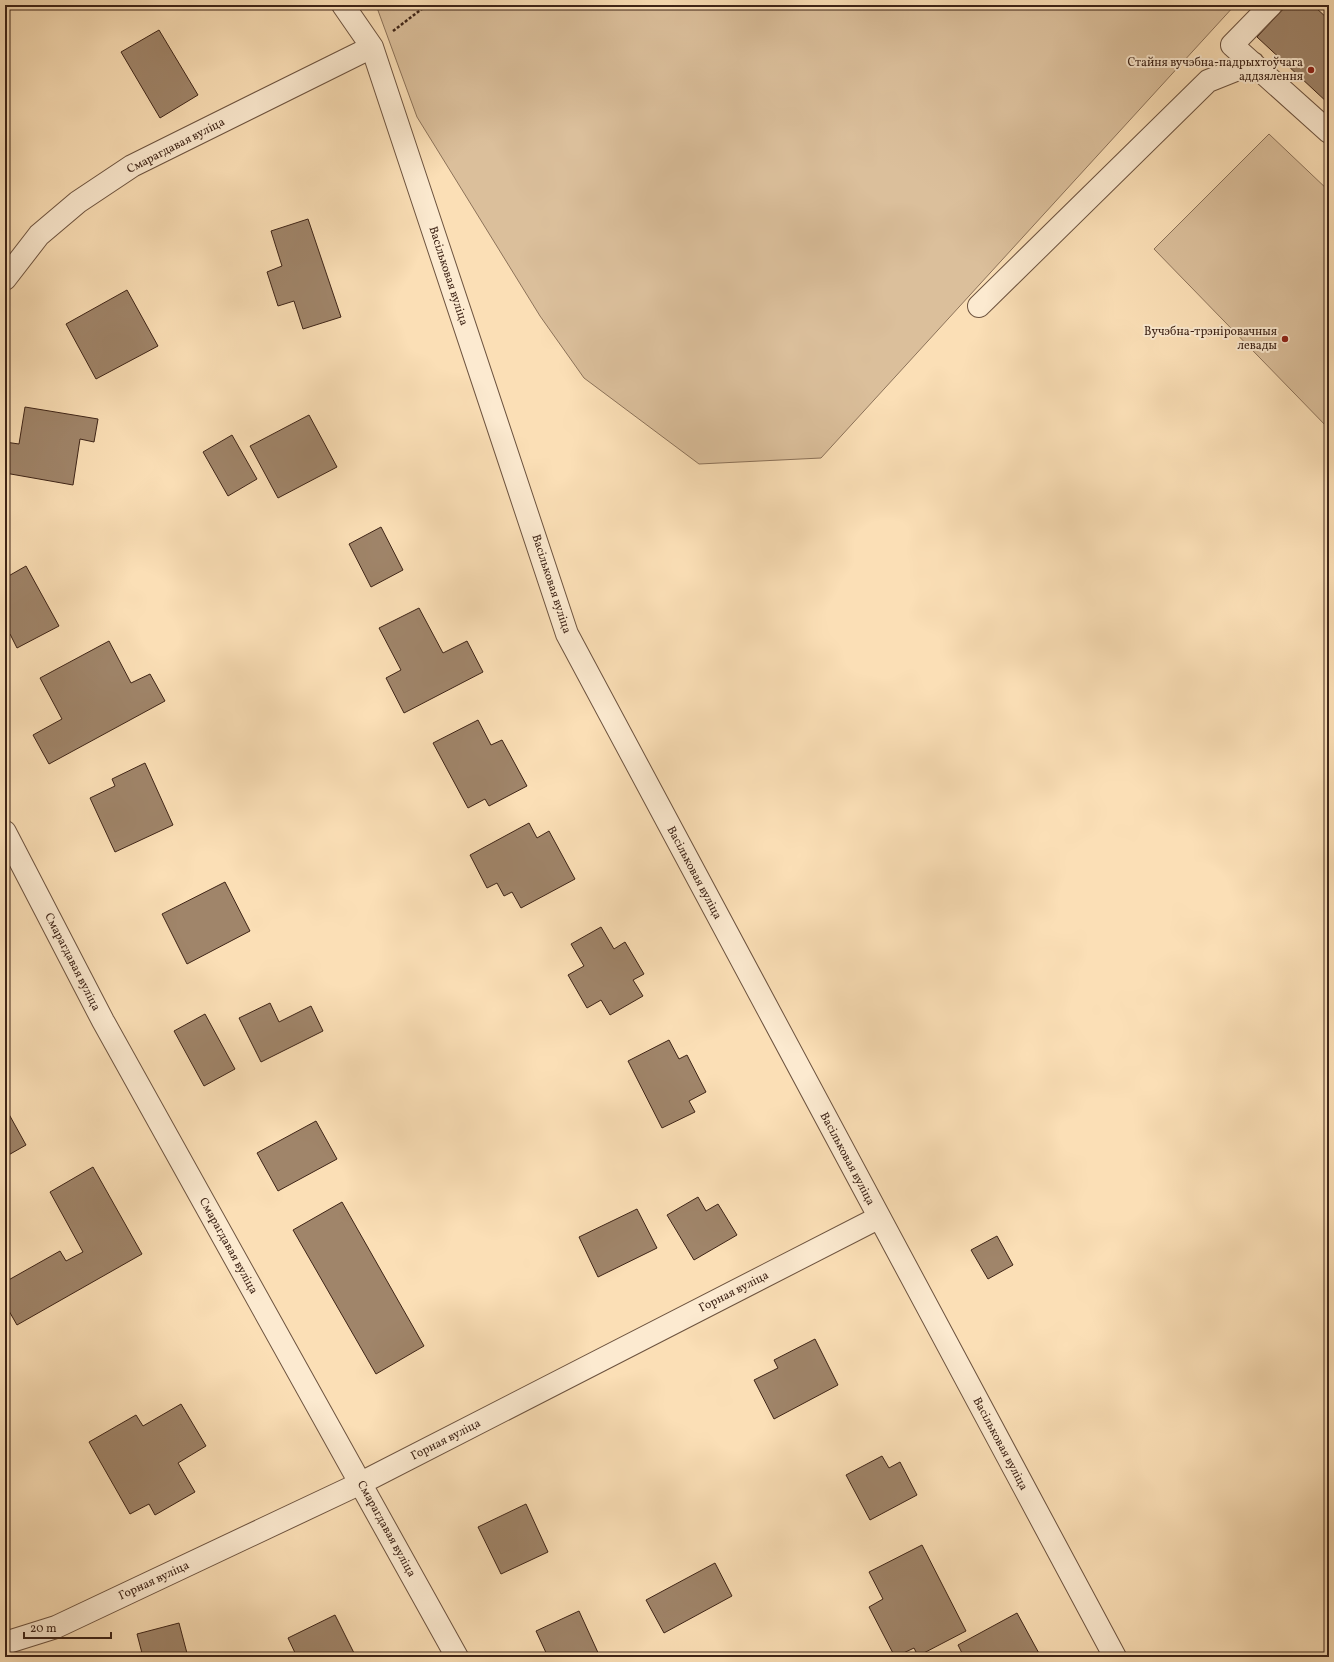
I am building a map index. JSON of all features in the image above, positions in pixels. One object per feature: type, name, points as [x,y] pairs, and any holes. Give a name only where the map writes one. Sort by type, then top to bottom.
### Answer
[{"type":"street","name":"Васільковая вуліца","points":[[343,5],[372,47],[567,634],[878,1218],[1115,1657]]},
{"type":"street","points":[[1271,5],[1232,44],[1329,132]]},
{"type":"street","name":"Смарагдавая вуліца","points":[[5,279],[39,235],[78,202],[132,166],[372,47]]},
{"type":"street","points":[[979,306],[1208,81],[1253,63]]},
{"type":"street","name":"Смарагдавая вуліца","points":[[5,832],[103,1021],[458,1657]]},
{"type":"street","name":"Горная вуліца","points":[[5,1643],[56,1626],[361,1483],[878,1218]]},
{"type":"path","points":[[372,47],[427,5]]},
{"type":"shaded area","points":[[376,5],[1235,5],[821,458],[699,464],[584,378],[540,316],[417,117]]},
{"type":"shaded area","name":"Вучэбна-трэніровачныя левады","points":[[1269,134],[1329,191],[1329,429],[1154,249]]},
{"type":"building","name":"Стайня вучэбна-падрыхтоўчага аддзялення","points":[[1287,5],[1313,5],[1329,20],[1329,104],[1257,37]]},
{"type":"building","points":[[159,30],[198,95],[160,118],[121,52]]},
{"type":"building","points":[[308,219],[341,317],[303,329],[294,301],[278,306],[267,272],[282,266],[271,231]]},
{"type":"building","points":[[127,290],[158,346],[96,379],[66,324]]},
{"type":"building","points":[[25,407],[98,419],[94,442],[80,439],[73,485],[5,473],[5,442],[19,444]]},
{"type":"building","points":[[309,415],[337,467],[278,498],[250,446]]},
{"type":"building","points":[[232,435],[257,479],[228,496],[203,452]]},
{"type":"building","points":[[381,527],[403,570],[371,587],[349,544]]},
{"type":"building","points":[[26,566],[59,626],[17,648],[10,634],[5,636],[5,578]]},
{"type":"building","points":[[419,608],[443,653],[467,641],[483,672],[404,713],[386,678],[401,670],[379,628]]},
{"type":"building","points":[[109,641],[131,683],[150,674],[165,701],[49,764],[33,735],[62,719],[40,678]]},
{"type":"building","points":[[478,720],[491,745],[502,740],[527,786],[489,806],[485,799],[468,808],[433,743]]},
{"type":"building","points":[[145,763],[173,825],[115,852],[90,798],[115,786],[112,779]]},
{"type":"building","points":[[529,823],[537,838],[549,831],[575,879],[521,908],[512,892],[504,896],[497,883],[487,888],[470,855]]},
{"type":"building","points":[[225,882],[250,931],[187,964],[162,914]]},
{"type":"building","points":[[601,927],[614,949],[625,942],[644,974],[633,980],[643,996],[610,1015],[601,1000],[587,1008],[568,975],[584,966],[571,944]]},
{"type":"building","points":[[270,1003],[279,1022],[311,1006],[323,1031],[261,1062],[239,1018]]},
{"type":"building","points":[[205,1014],[235,1069],[204,1086],[174,1031]]},
{"type":"building","points":[[669,1040],[679,1059],[687,1055],[706,1092],[689,1101],[695,1112],[662,1128],[628,1061]]},
{"type":"building","points":[[5,1107],[26,1145],[5,1157]]},
{"type":"building","points":[[316,1121],[337,1159],[278,1191],[257,1153]]},
{"type":"building","points":[[93,1167],[142,1254],[17,1325],[5,1304],[5,1282],[60,1251],[66,1261],[83,1252],[50,1192]]},
{"type":"building","points":[[698,1197],[706,1211],[718,1204],[737,1235],[694,1260],[667,1215]]},
{"type":"building","points":[[342,1202],[424,1346],[376,1374],[293,1230]]},
{"type":"building","points":[[637,1209],[657,1248],[598,1277],[579,1237]]},
{"type":"building","points":[[997,1236],[1013,1265],[988,1279],[971,1250]]},
{"type":"building","points":[[815,1339],[838,1385],[774,1419],[754,1380],[778,1368],[774,1360]]},
{"type":"building","points":[[181,1404],[206,1446],[178,1463],[195,1492],[155,1515],[149,1504],[130,1514],[89,1442],[136,1415],[143,1426]]},
{"type":"building","points":[[882,1456],[889,1468],[900,1462],[917,1495],[870,1520],[846,1475]]},
{"type":"building","points":[[526,1504],[548,1552],[501,1574],[478,1527]]},
{"type":"building","points":[[922,1545],[966,1631],[918,1656],[914,1648],[895,1657],[869,1607],[883,1599],[869,1572]]},
{"type":"building","points":[[715,1563],[732,1596],[664,1633],[646,1600]]},
{"type":"building","points":[[579,1611],[600,1657],[548,1657],[536,1631]]},
{"type":"building","points":[[1017,1613],[1041,1657],[964,1657],[958,1645]]},
{"type":"building","points":[[335,1615],[356,1657],[297,1657],[288,1638]]},
{"type":"building","points":[[179,1623],[188,1657],[143,1657],[137,1634]]},
{"type":"place","name":"Стайня вучэбна-падрыхтоўчага аддзялення","points":[[1311,70]]},
{"type":"place","name":"Вучэбна-трэніровачныя левады","points":[[1285,339]]}]
